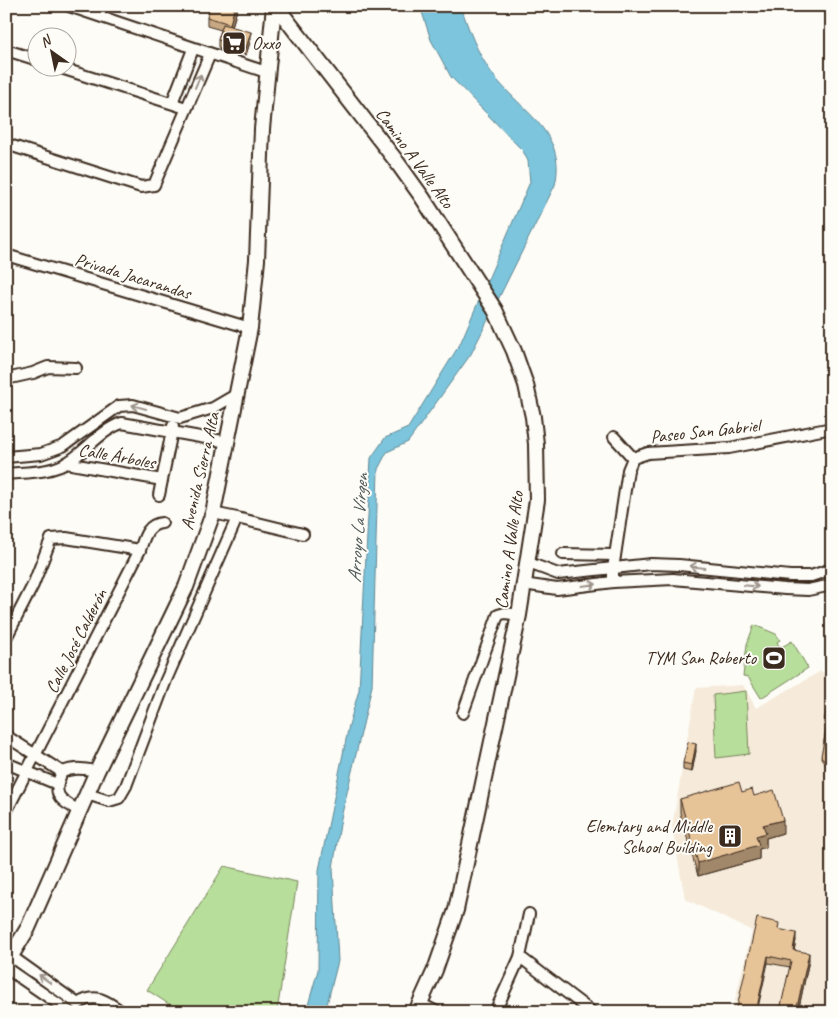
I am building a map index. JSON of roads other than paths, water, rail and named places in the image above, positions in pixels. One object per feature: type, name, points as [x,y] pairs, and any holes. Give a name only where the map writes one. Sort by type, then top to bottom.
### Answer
[{"type":"street","points":[[69,6],[193,49],[269,72]]},
{"type":"street","name":"Avenida Sierra Alta","points":[[8,962],[28,928],[96,771],[186,586],[213,513],[250,328],[261,193],[262,129],[275,6]]},
{"type":"street","name":"Camino A Valle Alto","points":[[275,6],[394,158],[422,197],[495,310],[514,350],[526,385],[533,417],[536,444],[537,500],[519,615],[456,910],[418,1008]]},
{"type":"street","points":[[172,103],[193,49]]},
{"type":"street","points":[[6,50],[28,57]]},
{"type":"street","points":[[6,144],[148,187],[154,185],[210,54]]},
{"type":"street","points":[[78,73],[186,108]]},
{"type":"street","name":"Privada Jacarandas","points":[[6,255],[250,328]]},
{"type":"street","points":[[6,379],[56,366],[76,368]]},
{"type":"street","points":[[7,460],[41,454],[58,448],[80,436],[102,417],[119,406],[133,405],[175,418],[200,413],[237,394]]},
{"type":"street","points":[[102,417],[111,428]]},
{"type":"street","points":[[159,495],[175,418]]},
{"type":"street","points":[[6,474],[44,470],[66,463],[111,428],[130,422],[228,442]]},
{"type":"street","name":"Paseo San Gabriel","points":[[613,582],[613,568],[628,470],[633,458],[648,453],[729,448],[832,428]]},
{"type":"street","points":[[614,437],[633,458]]},
{"type":"street","name":"Calle Árboles","points":[[66,463],[162,480]]},
{"type":"street","points":[[213,513],[303,534]]},
{"type":"street","points":[[87,794],[109,801],[119,798],[126,786],[166,680],[237,518]]},
{"type":"street","name":"Calle José Calderón","points":[[6,812],[37,755],[140,550],[147,531],[157,524]]},
{"type":"street","points":[[6,638],[33,585],[48,541],[54,538],[66,538],[140,550]]},
{"type":"street","points":[[563,554],[615,555]]},
{"type":"street","points":[[523,584],[557,589],[613,582],[674,579],[785,589],[829,586],[828,571],[810,576],[790,576],[651,564],[558,574],[526,562]]},
{"type":"street","points":[[713,583],[715,569]]},
{"type":"street","points":[[557,589],[558,574]]},
{"type":"street","points":[[464,713],[498,615],[505,613],[519,615]]},
{"type":"street","points":[[6,736],[62,772],[80,768],[96,771]]},
{"type":"street","points":[[6,764],[57,784]]},
{"type":"street","points":[[62,772],[57,784],[57,793],[61,799],[80,811]]},
{"type":"street","points":[[495,1012],[520,957],[529,914]]},
{"type":"street","points":[[520,957],[592,1012]]},
{"type":"street","points":[[8,962],[77,1008],[95,997],[122,1012]]},
{"type":"street","points":[[8,962],[70,1012]]},
{"type":"street","points":[[418,1008],[437,1012]]},
{"type":"water","points":[[420,6],[461,6],[473,40],[491,72],[502,86],[538,122],[548,136],[554,150],[557,166],[555,185],[471,354],[408,442],[387,452],[378,469],[372,686],[341,818],[333,868],[338,961],[325,1012],[306,1012],[318,970],[319,870],[349,725],[359,690],[371,458],[385,438],[408,428],[460,344],[530,182],[528,161],[523,151],[451,77],[431,40]]},
{"type":"place","name":"Oxxo","points":[[234,43]]},
{"type":"place","name":"TYM San Roberto","points":[[774,658]]},
{"type":"place","name":"Elemtary and Middle School Building","points":[[730,836]]},
{"type":"water label","name":"Arroyo La Virgen","points":[[358,528]]}]
